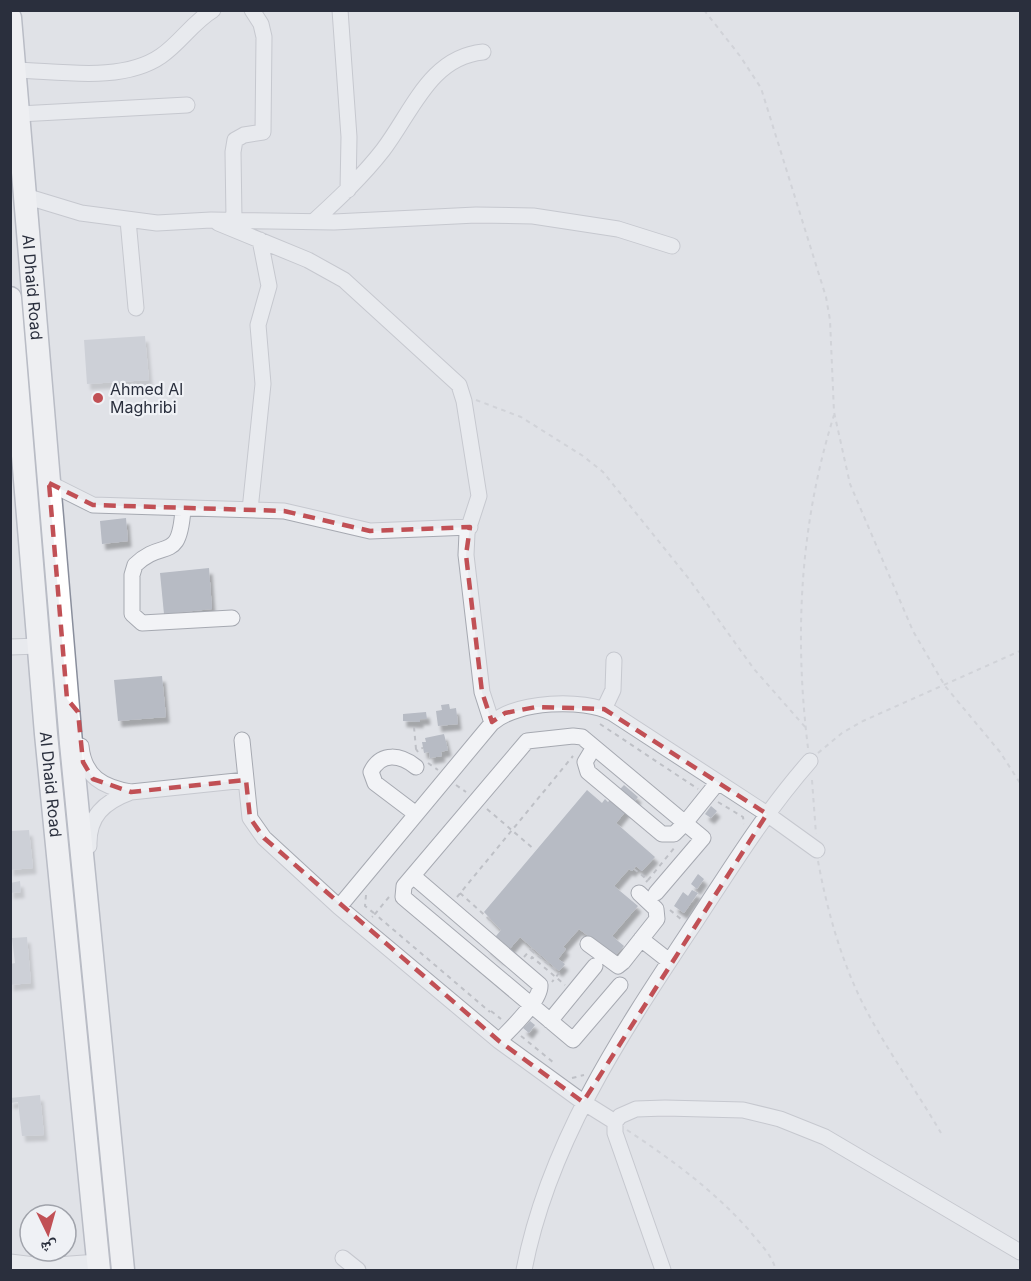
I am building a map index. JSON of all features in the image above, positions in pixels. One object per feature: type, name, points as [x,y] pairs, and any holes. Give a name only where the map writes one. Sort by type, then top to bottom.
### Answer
[{"type":"highway","name":"Al Dhaid Road","points":[[10,18],[84,891],[112,1269]]},
{"type":"highway","name":"Al Dhaid Road","points":[[10,298],[39,646],[112,1269]]},
{"type":"street","points":[[14,70],[106,72],[138,69],[162,56],[198,20],[213,10]]},
{"type":"street","points":[[234,219],[235,141],[244,135],[263,132],[264,37],[261,24],[252,10]]},
{"type":"street","points":[[340,10],[349,137],[348,190]]},
{"type":"street","points":[[313,222],[348,190],[384,148],[439,71],[459,57],[483,52]]},
{"type":"street","points":[[19,114],[187,105]]},
{"type":"street","points":[[25,196],[70,210],[157,223],[234,219],[313,222],[476,215],[533,216],[618,229],[672,246]]},
{"type":"street","points":[[128,220],[136,308]]},
{"type":"street","points":[[211,220],[308,260],[344,280],[459,385],[463,395],[479,496],[470,527],[466,555],[482,692],[492,723]]},
{"type":"street","points":[[250,510],[263,384],[258,324],[269,286],[260,240]]},
{"type":"street","points":[[49,483],[93,505],[300,513],[370,531],[470,527]]},
{"type":"street","points":[[183,509],[182,531],[177,543],[135,565],[132,575],[132,614],[142,623],[232,618]]},
{"type":"street","points":[[10,647],[39,646]]},
{"type":"street","points":[[604,709],[613,690],[614,660]]},
{"type":"street","points":[[67,699],[78,712],[83,762],[93,779],[105,786],[131,792],[246,780]]},
{"type":"street","points":[[339,907],[492,723],[505,713],[536,707],[571,704],[604,709],[767,814],[817,850]]},
{"type":"street","points":[[620,985],[573,1040],[410,903],[402,892],[526,741],[573,736],[590,744],[703,838],[656,893]]},
{"type":"street","points":[[242,740],[250,818],[264,838],[339,907],[499,1041],[583,1102],[615,1122]]},
{"type":"street","points":[[590,744],[585,762],[588,772],[662,834],[674,834],[718,782]]},
{"type":"street","points":[[416,767],[403,757],[396,756],[379,761],[371,771],[375,783],[396,796],[416,814]]},
{"type":"street","points":[[524,1270],[543,1200],[583,1102],[669,961],[767,814],[810,761]]},
{"type":"street","points":[[84,891],[90,872],[91,823],[106,804],[131,792]]},
{"type":"street","points":[[413,876],[535,979],[540,992],[499,1041]]},
{"type":"street","points":[[588,944],[618,966],[657,919],[658,913],[639,893]]},
{"type":"street","points":[[641,939],[669,961]]},
{"type":"street","points":[[550,1021],[595,966]]},
{"type":"street","points":[[663,1270],[617,1143],[615,1122],[620,1116],[636,1109],[743,1110],[780,1119],[825,1137],[1020,1252]]},
{"type":"street","points":[[343,1258],[358,1270]]},
{"type":"street","points":[[10,1262],[39,1268],[112,1269]]},
{"type":"path","points":[[704,10],[753,73],[768,106],[826,297],[830,320],[834,412],[850,484],[913,631],[945,686],[1000,752],[1020,783]]},
{"type":"path","points":[[463,395],[521,417],[583,456],[603,472],[689,579],[746,658],[806,728]]},
{"type":"path","points":[[834,412],[815,478],[802,579],[801,645],[817,850],[834,925],[852,981],[878,1030],[941,1133]]},
{"type":"path","points":[[810,761],[824,746],[856,725],[1020,651]]},
{"type":"path","points":[[449,906],[512,830],[590,744],[600,724],[604,709]]},
{"type":"path","points":[[414,727],[416,749]]},
{"type":"path","points":[[456,785],[535,850]]},
{"type":"path","points":[[648,880],[680,841],[674,834]]},
{"type":"path","points":[[402,892],[392,894],[375,914],[491,1011],[480,1025]]},
{"type":"path","points":[[460,893],[491,921],[489,923]]},
{"type":"path","points":[[519,950],[530,960],[532,957],[574,992]]},
{"type":"path","points":[[615,1122],[678,1164],[723,1201],[772,1257],[776,1270]]},
{"type":"highlighted area","points":[[49,483],[93,505],[284,511],[370,531],[470,527],[466,555],[482,692],[492,722],[505,713],[536,707],[604,709],[767,814],[583,1102],[499,1041],[264,838],[250,818],[246,780],[131,792],[93,779],[83,762],[78,712],[67,699]]},
{"type":"building","points":[[145,336],[149,380],[87,384],[84,340]]},
{"type":"building","points":[[126,518],[128,541],[102,544],[100,521]]},
{"type":"building","points":[[209,568],[212,609],[164,614],[160,573]]},
{"type":"building","points":[[162,676],[166,717],[118,721],[114,680]]},
{"type":"building","points":[[449,704],[450,709],[456,708],[458,724],[438,726],[436,711],[442,710],[441,705]]},
{"type":"building","points":[[426,712],[427,719],[420,719],[420,722],[403,721],[403,714]]},
{"type":"building","points":[[444,734],[448,750],[441,752],[442,756],[430,758],[429,752],[424,753],[422,742],[426,742],[425,738]]},
{"type":"building","points":[[624,785],[638,797],[616,823],[655,857],[642,871],[636,866],[632,871],[629,869],[614,886],[638,906],[612,936],[624,946],[615,956],[579,929],[563,947],[566,949],[558,959],[565,964],[559,971],[520,937],[501,959],[487,947],[501,930],[484,912],[587,790],[602,803],[605,799],[608,802]]},
{"type":"building","points":[[711,806],[717,811],[711,818],[705,814]]},
{"type":"building","points":[[29,830],[33,868],[10,870],[10,831]]},
{"type":"building","points":[[698,874],[704,879],[697,889],[691,884]]},
{"type":"building","points":[[20,881],[21,892],[10,893],[10,883]]},
{"type":"building","points":[[692,890],[698,893],[684,913],[674,906],[683,892],[688,896]]},
{"type":"building","points":[[27,937],[31,983],[10,985],[10,964],[15,963],[12,938]]},
{"type":"building","points":[[530,1021],[535,1025],[529,1033],[523,1028]]},
{"type":"building","points":[[40,1095],[44,1135],[22,1136],[18,1102],[10,1103],[10,1098]]},
{"type":"place","name":"Ahmed Al Maghribi","points":[[98,398]]}]
